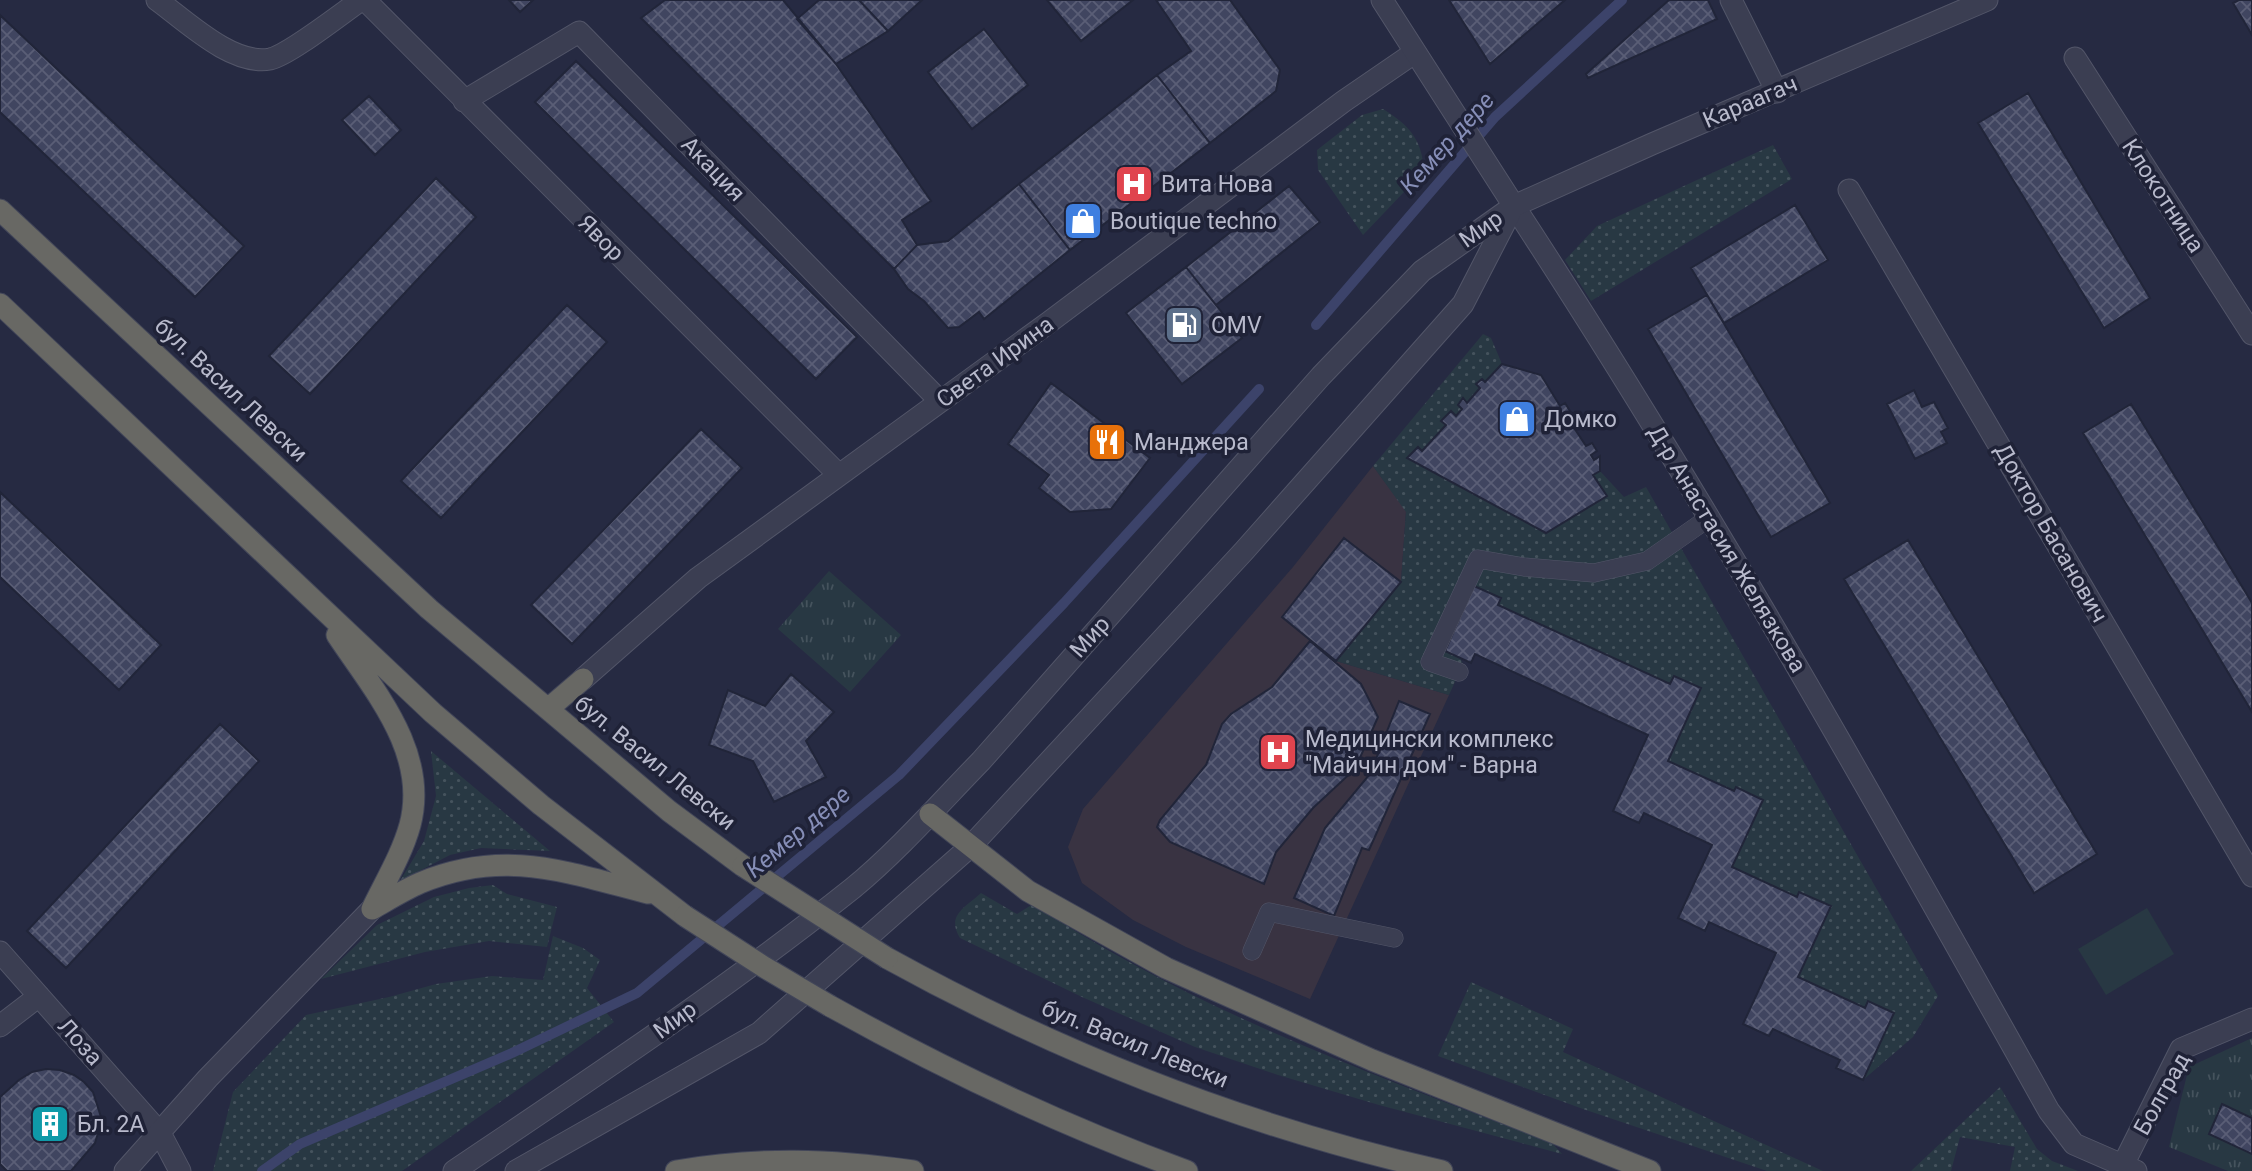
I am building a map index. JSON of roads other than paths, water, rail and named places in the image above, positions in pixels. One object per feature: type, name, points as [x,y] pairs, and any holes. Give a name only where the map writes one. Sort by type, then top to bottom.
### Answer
[{"type":"highway","name":"бул. Васил Левски","points":[[0,210],[390,574],[669,811],[743,866],[836,928],[887,958],[1008,1021],[1167,1088],[1322,1140],[1442,1171]]},
{"type":"highway","points":[[0,304],[383,667],[480,754],[541,805],[685,915],[764,967],[923,1057],[1075,1129],[1187,1171]]},
{"type":"highway","points":[[314,600],[393,720],[404,742],[408,758],[414,800],[410,826],[372,909]]},
{"type":"highway","points":[[548,709],[583,679]]},
{"type":"highway","points":[[930,814],[1028,891],[1166,968],[1372,1060],[1650,1171]]},
{"type":"highway","points":[[372,909],[419,883],[449,873],[492,865],[518,864],[548,868],[658,895]]},
{"type":"highway","points":[[676,1171],[761,1161],[850,1162],[913,1171]]},
{"type":"street","points":[[157,0],[233,53],[271,59],[363,0]]},
{"type":"street","name":"Явор","points":[[363,0],[839,475]]},
{"type":"street","name":"Д-р Анастасия Желязкова","points":[[1382,0],[1587,318],[1710,517],[1764,607],[2049,1111],[2074,1144],[2129,1169]]},
{"type":"street","points":[[1731,0],[1777,92]]},
{"type":"street","name":"Караагач","points":[[1514,206],[1639,149],[1987,0]]},
{"type":"street","name":"Акация","points":[[464,101],[579,32],[940,401]]},
{"type":"street","name":"Света Ирина","points":[[583,679],[698,578],[1414,53]]},
{"type":"street","name":"Клокотница","points":[[2075,58],[2252,334]]},
{"type":"street","name":"Доктор Басанович","points":[[1849,190],[2252,876]]},
{"type":"street","name":"Мир","points":[[454,1171],[689,1011],[855,886],[981,761],[1321,376],[1422,271],[1514,206]]},
{"type":"street","name":"Мир","points":[[516,1171],[759,1033],[971,846],[1253,541],[1463,304],[1514,206]]},
{"type":"street","points":[[125,1171],[264,1019],[372,909]]},
{"type":"street","name":"Лоза","points":[[0,952],[160,1133],[180,1171]]},
{"type":"street","points":[[0,1026],[40,996]]},
{"type":"street","name":"Болград","points":[[2129,1169],[2181,1049],[2252,1019]]},
{"type":"lane","points":[[1459,672],[1430,662],[1478,559],[1524,567],[1594,573],[1647,561],[1710,517]]},
{"type":"lane","points":[[1252,950],[1269,912],[1394,938]]},
{"type":"waterway","name":"Кемер дере","points":[[1316,325],[1495,117],[1622,0]]},
{"type":"waterway","name":"Кемер дере","points":[[262,1171],[300,1144],[512,1053],[637,993],[899,775],[1064,603],[1259,389]]},
{"type":"place","name":"Вита Нова","points":[[1134,184]]},
{"type":"place","name":"Boutique techno","points":[[1083,221]]},
{"type":"place","name":"OMV","points":[[1184,325]]},
{"type":"place","name":"Домко","points":[[1517,419]]},
{"type":"place","name":"Манджера","points":[[1107,442]]},
{"type":"place","name":"Медицински комплекс \"Майчин дом\" - Варна","points":[[1278,752]]},
{"type":"place","name":"Бл. 2А","points":[[50,1124]]}]
